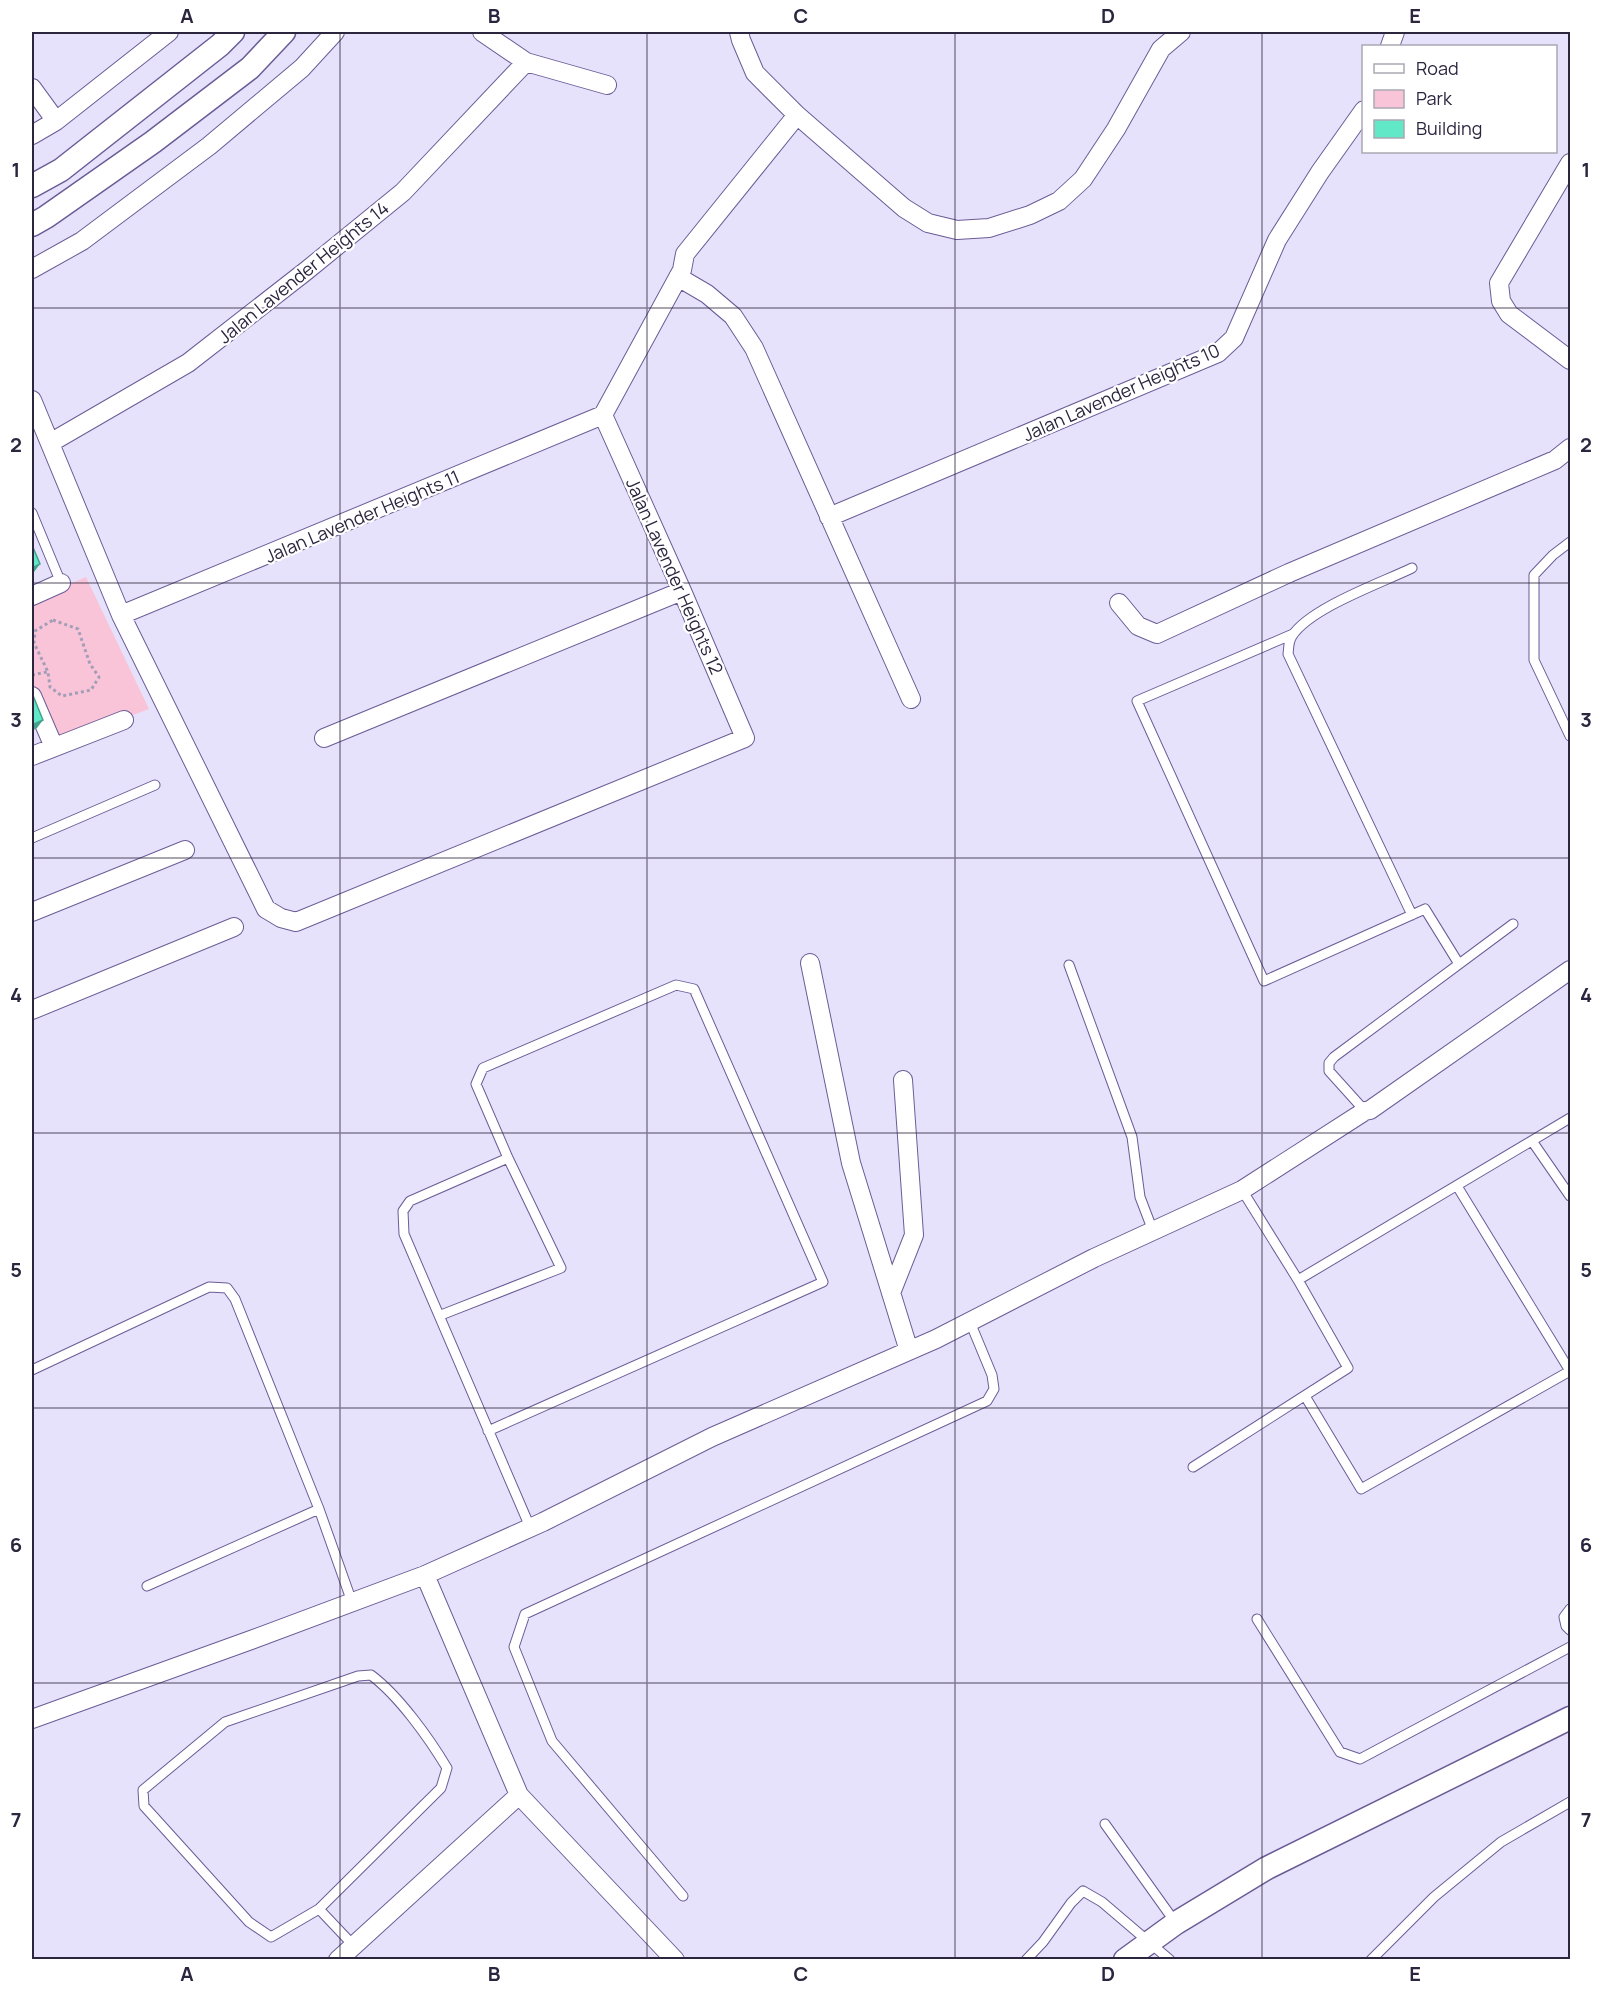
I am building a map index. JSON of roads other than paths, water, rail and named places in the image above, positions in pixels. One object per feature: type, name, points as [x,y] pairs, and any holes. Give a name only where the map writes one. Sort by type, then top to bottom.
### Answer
[{"type":"street","points":[[32,135],[56,121],[169,32]]},
{"type":"street","points":[[32,186],[61,170],[220,45],[233,32]]},
{"type":"street","points":[[32,225],[153,142],[224,88],[250,68],[284,32]]},
{"type":"street","points":[[32,269],[82,241],[209,146],[302,68],[335,32]]},
{"type":"street","points":[[482,32],[526,62],[608,86]]},
{"type":"street","points":[[739,32],[755,72],[797,115],[904,208],[928,223],[957,230],[989,228],[1030,215],[1059,201],[1083,179],[1116,129],[1161,49],[1181,32]]},
{"type":"street","name":"Jalan Lavender Heights 14","points":[[50,443],[188,363],[306,271],[403,192],[526,62]]},
{"type":"street","points":[[32,88],[56,121]]},
{"type":"street","name":"Jalan Lavender Heights 10","points":[[829,517],[1218,353],[1234,338],[1277,240],[1320,172],[1362,113]]},
{"type":"street","points":[[603,415],[678,278],[685,254],[797,115]]},
{"type":"street","points":[[1570,163],[1499,283],[1501,301],[1509,314],[1570,360]]},
{"type":"street","points":[[678,278],[707,294],[733,316],[754,348],[911,699]]},
{"type":"street","points":[[32,400],[121,615]]},
{"type":"street","name":"Jalan Lavender Heights 12","points":[[121,615],[266,909],[281,918],[296,921],[745,738],[603,415]]},
{"type":"street","name":"Jalan Lavender Heights 11","points":[[121,615],[603,415]]},
{"type":"street","points":[[1119,603],[1138,626],[1157,634],[1289,573],[1555,460],[1570,448]]},
{"type":"street","points":[[32,596],[62,583]]},
{"type":"street","points":[[324,738],[682,591]]},
{"type":"street","points":[[32,696],[54,747]]},
{"type":"street","points":[[32,756],[124,720]]},
{"type":"street","points":[[32,912],[185,850]]},
{"type":"street","points":[[32,1010],[234,927]]},
{"type":"street","points":[[810,963],[851,1163],[909,1351]]},
{"type":"street","points":[[32,1719],[426,1575],[531,1527],[712,1437],[909,1351],[1094,1258],[1242,1190],[1365,1111],[1370,1110],[1570,970]]},
{"type":"street","points":[[891,1293],[914,1234],[903,1080]]},
{"type":"street","points":[[426,1575],[519,1795],[675,1959]]},
{"type":"street","points":[[1125,1959],[1176,1923],[1267,1868],[1570,1718]]},
{"type":"street","points":[[338,1959],[519,1795]]},
{"type":"lane","points":[[33,520],[62,583]]},
{"type":"lane","points":[[1570,543],[1553,555],[1534,575],[1534,660],[1570,736]]},
{"type":"lane","points":[[1412,568],[1322,610],[1293,634],[1137,701],[1264,981],[1425,909],[1459,964]]},
{"type":"lane","points":[[1293,634],[1289,642],[1288,654],[1412,915]]},
{"type":"lane","points":[[32,838],[155,785]]},
{"type":"lane","points":[[1365,1111],[1329,1071],[1329,1063],[1513,924]]},
{"type":"lane","points":[[1069,965],[1132,1137],[1140,1197],[1153,1231]]},
{"type":"lane","points":[[441,1315],[561,1268],[508,1158],[476,1084],[483,1068],[676,985],[694,989],[823,1282],[488,1431]]},
{"type":"lane","points":[[1298,1280],[1570,1118]]},
{"type":"lane","points":[[1532,1141],[1570,1196]]},
{"type":"lane","points":[[508,1158],[411,1201],[404,1211],[404,1234],[531,1527]]},
{"type":"lane","points":[[1305,1396],[1361,1489],[1570,1371],[1457,1186]]},
{"type":"lane","points":[[1193,1467],[1348,1368],[1298,1280],[1242,1190]]},
{"type":"lane","points":[[32,1370],[208,1287],[227,1288],[235,1299],[319,1509],[352,1602]]},
{"type":"lane","points":[[683,1896],[552,1741],[514,1647],[525,1614],[987,1401],[994,1389],[992,1375],[970,1322]]},
{"type":"lane","points":[[147,1586],[319,1509]]},
{"type":"lane","points":[[1570,1609],[1564,1617],[1566,1626],[1570,1630]]},
{"type":"lane","points":[[1257,1619],[1340,1752],[1360,1759],[1570,1647]]},
{"type":"lane","points":[[371,1675],[385,1686],[436,1749],[447,1768],[441,1788],[319,1909],[271,1937],[249,1922],[144,1806],[143,1790],[225,1722],[358,1676],[371,1675]]},
{"type":"lane","points":[[1371,1959],[1434,1897],[1501,1842],[1570,1802]]},
{"type":"lane","points":[[1105,1824],[1176,1923]]},
{"type":"lane","points":[[1026,1959],[1048,1936],[1071,1903],[1083,1891],[1102,1902],[1170,1959]]},
{"type":"lane","points":[[319,1909],[353,1946]]}]
